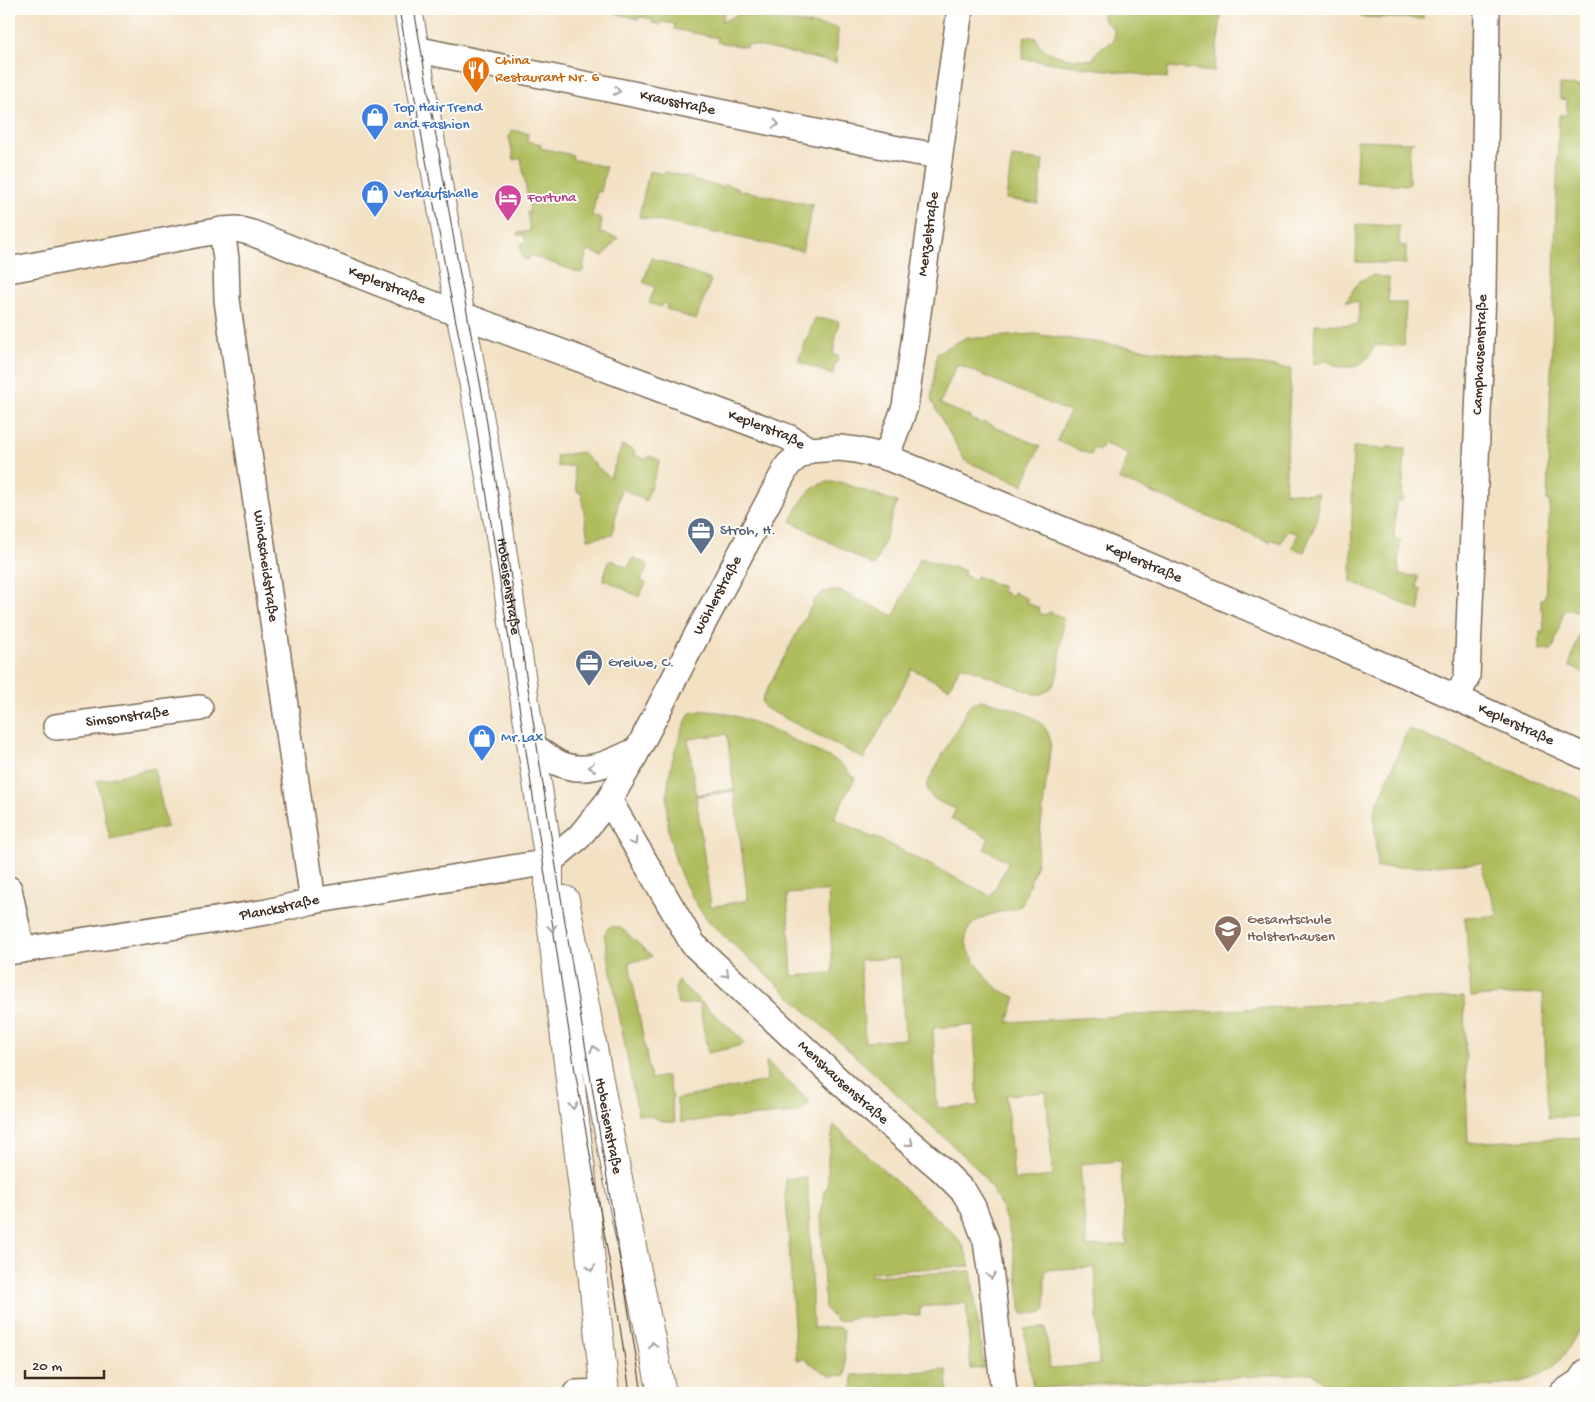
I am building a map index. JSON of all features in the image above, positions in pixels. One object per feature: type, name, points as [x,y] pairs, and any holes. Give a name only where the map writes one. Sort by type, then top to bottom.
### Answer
[{"type":"main road","name":"Hobeisenstraße","points":[[408,9],[498,522],[549,862],[550,903],[605,1392]]},
{"type":"main road","name":"Hobeisenstraße","points":[[549,862],[566,900],[613,1154],[662,1393]]},
{"type":"street","name":"Menzelstraße","points":[[886,457],[906,402],[938,156],[960,9]]},
{"type":"street","name":"Camphausenstraße","points":[[1457,698],[1467,677],[1483,294],[1487,9]]},
{"type":"street","name":"Krausstraße","points":[[415,49],[938,156]]},
{"type":"street","name":"Keplerstraße","points":[[9,270],[237,228],[788,437],[809,450],[839,448],[886,457],[1110,549],[1457,698],[1586,757]]},
{"type":"street","name":"Windscheidstraße","points":[[222,230],[226,259],[227,300],[314,901]]},
{"type":"street","name":"Wöhlerstraße","points":[[549,862],[578,837],[609,800],[631,763],[788,466],[796,458],[809,450]]},
{"type":"street","name":"Simsonstraße","points":[[56,727],[200,708]]},
{"type":"street","points":[[531,746],[559,763],[574,768],[592,768],[610,764],[637,750]]},
{"type":"street","name":"Menshausenstraße","points":[[609,800],[693,944],[829,1072],[941,1169],[964,1192],[973,1207],[986,1241],[995,1304],[1004,1393]]},
{"type":"street","name":"Planckstraße","points":[[15,951],[266,912],[314,901],[549,862]]},
{"type":"street","points":[[9,889],[15,951]]},
{"type":"street","points":[[1562,1393],[1579,1382],[1586,1372]]},
{"type":"street","points":[[576,1393],[605,1392]]},
{"type":"green space","points":[[619,9],[725,9],[722,22],[739,14],[838,28],[836,63],[748,44],[746,47],[717,42],[718,38],[674,29],[675,24],[662,22],[661,25],[652,23],[652,19],[640,17],[639,19],[617,14]]},
{"type":"green space","points":[[1100,9],[1222,9],[1214,72],[1168,67],[1167,78],[1022,59],[1025,36],[1036,38],[1040,45],[1052,54],[1067,58],[1091,60],[1101,48],[1114,39],[1113,28],[1104,21]]},
{"type":"green space","points":[[1362,9],[1423,9],[1423,19],[1361,17]]},
{"type":"green space","points":[[1560,85],[1586,86],[1586,611],[1564,610],[1554,646],[1551,650],[1539,650],[1540,632],[1544,632],[1541,599],[1545,598],[1550,501],[1547,501],[1559,115],[1567,115],[1567,100],[1560,99]]},
{"type":"green space","points":[[511,130],[528,133],[527,141],[541,144],[540,148],[573,155],[572,159],[606,167],[601,192],[597,191],[592,216],[602,219],[600,233],[618,238],[603,256],[588,251],[584,262],[584,270],[580,273],[530,255],[528,260],[523,259],[520,244],[526,242],[524,235],[518,236],[518,233],[530,231],[527,212],[530,212],[521,158],[514,160],[509,137]]},
{"type":"green space","points":[[1357,140],[1414,142],[1410,142],[1409,185],[1356,182]]},
{"type":"green space","points":[[1012,157],[1043,161],[1038,204],[1006,199]]},
{"type":"green space","points":[[649,171],[664,174],[665,172],[723,187],[724,184],[738,188],[738,190],[813,205],[802,251],[639,217]]},
{"type":"green space","points":[[1357,224],[1399,226],[1399,245],[1406,246],[1406,264],[1356,262]]},
{"type":"green space","points":[[652,258],[711,280],[696,320],[666,309],[667,305],[663,303],[661,307],[649,303],[655,287],[643,282]]},
{"type":"green space","points":[[1373,275],[1389,278],[1388,303],[1406,303],[1404,346],[1375,345],[1367,359],[1359,365],[1337,366],[1324,361],[1314,365],[1315,324],[1358,325],[1359,302],[1346,301],[1359,281]]},
{"type":"green space","points":[[815,318],[839,321],[833,355],[838,356],[833,375],[798,361]]},
{"type":"green space","points":[[1034,334],[1291,369],[1285,492],[1318,494],[1317,520],[1304,552],[1292,548],[1298,534],[1287,530],[1281,543],[1271,539],[1270,542],[1119,479],[1129,454],[1103,443],[1100,450],[1094,448],[1091,455],[1057,441],[1069,412],[957,364],[940,404],[971,417],[971,419],[982,424],[983,422],[1040,446],[1023,485],[965,461],[931,400],[937,353],[967,337],[980,338]]},
{"type":"green space","points":[[622,445],[635,451],[634,455],[647,460],[649,456],[660,460],[646,501],[621,488],[612,535],[588,539],[581,492],[577,492],[573,466],[558,467],[556,456],[581,452],[610,478]]},
{"type":"green space","points":[[1353,447],[1405,448],[1402,501],[1396,501],[1394,539],[1400,540],[1399,575],[1418,576],[1417,587],[1421,589],[1420,611],[1351,583]]},
{"type":"green space","points":[[840,482],[897,502],[874,566],[791,521],[801,502],[809,492],[820,484]]},
{"type":"green space","points":[[633,558],[646,563],[648,567],[641,581],[646,583],[639,597],[606,580],[603,581],[608,562],[610,563],[611,560],[628,568]]},
{"type":"green space","points":[[920,558],[965,571],[964,575],[974,580],[976,576],[1003,587],[1001,591],[1012,596],[1013,592],[1028,599],[1026,602],[1039,608],[1040,613],[1044,615],[1051,612],[1063,618],[1058,671],[1054,684],[1048,691],[1034,694],[961,665],[949,688],[912,669],[864,759],[765,708],[762,702],[763,697],[815,599],[825,591],[840,591],[894,616]]},
{"type":"green space","points":[[1580,632],[1586,633],[1586,674],[1569,666]]},
{"type":"green space","points":[[980,700],[1020,711],[1042,724],[1051,742],[1036,866],[1022,905],[980,919],[968,930],[966,936],[966,944],[970,953],[989,980],[997,988],[1016,997],[1008,1022],[1464,997],[1468,1143],[1586,1137],[1586,1312],[1571,1345],[1554,1366],[1531,1378],[1501,1385],[1361,1393],[1333,1391],[1310,1373],[1033,1387],[1024,1329],[1046,1328],[1050,1368],[1099,1365],[1095,1267],[1045,1270],[1045,1311],[1022,1314],[1010,1234],[996,1197],[986,1180],[972,1163],[711,924],[694,900],[681,875],[672,849],[668,822],[667,794],[671,767],[678,740],[690,713],[703,711],[718,712],[735,716],[769,729],[841,764],[855,778],[834,818],[873,838],[874,836],[991,896],[1009,862],[984,849],[989,838],[951,819],[956,809],[932,797],[927,789],[927,784],[969,706]],"holes":[[[727,734],[734,789],[696,795],[688,739]],[[734,791],[748,900],[711,907],[696,796]],[[828,891],[833,973],[792,976],[787,894]],[[900,958],[905,1039],[865,1042],[860,960]],[[974,1025],[978,1106],[937,1108],[933,1028]],[[1046,1092],[1053,1176],[1014,1180],[1006,1095]],[[1120,1161],[1127,1244],[1087,1247],[1080,1164]]]},
{"type":"green space","points":[[1408,729],[1586,801],[1586,1116],[1548,1118],[1543,993],[1471,997],[1465,917],[1498,916],[1482,868],[1483,863],[1377,868],[1374,813]]},
{"type":"green space","points":[[154,768],[167,827],[110,839],[97,781]]},
{"type":"green space","points":[[609,927],[622,929],[652,956],[647,959],[629,962],[651,1079],[667,1076],[673,1099],[671,1100],[675,1122],[638,1115],[604,934]]},
{"type":"green space","points":[[678,981],[745,1042],[742,1045],[708,1053],[699,1003],[678,1005],[675,989]]},
{"type":"green space","points":[[766,1061],[810,1102],[799,1113],[681,1122],[676,1099],[767,1081]]},
{"type":"green space","points":[[834,1125],[954,1234],[964,1247],[970,1266],[871,1272],[871,1276],[971,1271],[984,1368],[971,1369],[966,1303],[920,1307],[920,1315],[849,1318],[849,1320],[836,1321],[825,1308],[821,1216],[825,1189],[828,1188],[828,1157]]},
{"type":"green space","points":[[806,1177],[808,1183],[813,1328],[839,1327],[843,1330],[846,1375],[830,1376],[804,1359],[796,1360],[785,1179]]},
{"type":"green space","points":[[947,1370],[948,1393],[852,1393],[853,1375]]},
{"type":"tram line","points":[[399,9],[448,283],[473,405],[575,1071],[615,1293],[630,1393]]},
{"type":"tram line","points":[[414,9],[484,404],[551,836],[642,1393]]},
{"type":"place","name":"China Restaurant Nr. 6","points":[[476,94]]},
{"type":"place","name":"Top Hair Trend and Fashion","points":[[375,141]]},
{"type":"place","name":"Verkaufshalle","points":[[375,218]]},
{"type":"place","name":"Fortuna","points":[[508,222]]},
{"type":"place","name":"Stroh, H.","points":[[701,555]]},
{"type":"place","name":"Greiwe, C.","points":[[589,687]]},
{"type":"place","name":"Mr.Lax","points":[[482,762]]},
{"type":"place","name":"Gesamtschule Holsterhausen","points":[[1228,953]]}]
